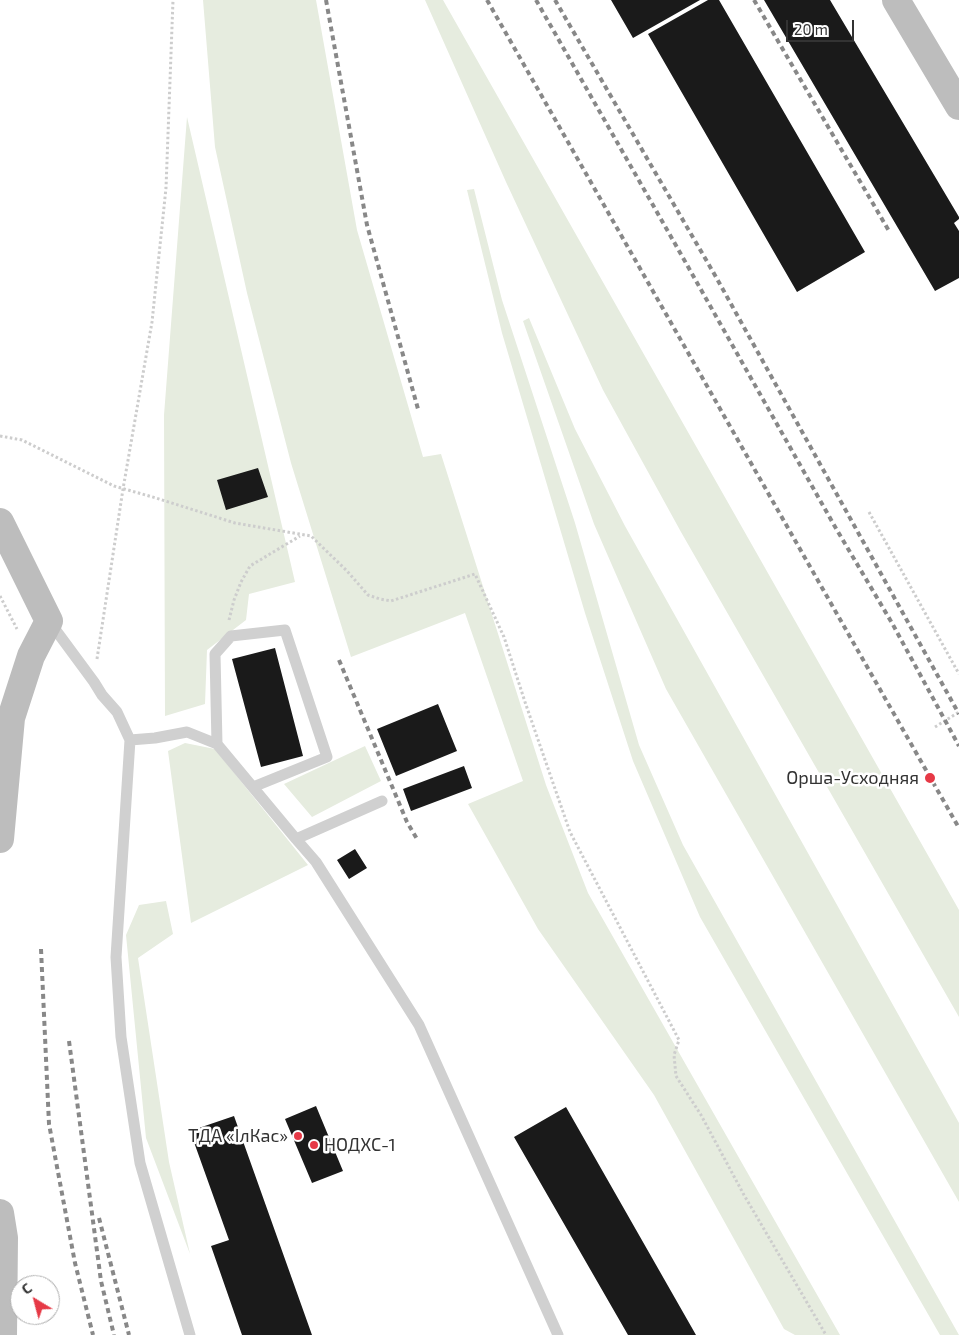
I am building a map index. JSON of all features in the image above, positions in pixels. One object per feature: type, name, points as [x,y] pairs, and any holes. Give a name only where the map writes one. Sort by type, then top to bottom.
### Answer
[{"type":"street","points":[[896,0],[959,106]]},
{"type":"street","points":[[0,522],[49,621],[32,656],[11,718],[0,839]]},
{"type":"street","points":[[0,1213],[4,1238],[3,1335]]},
{"type":"lane","points":[[49,621],[102,695],[117,712],[130,740],[116,957],[121,1036],[140,1163],[190,1335]]},
{"type":"lane","points":[[217,744],[215,654],[231,636],[285,630],[327,757],[253,787]]},
{"type":"lane","points":[[130,740],[155,738],[186,732],[217,744],[316,862],[418,1024],[558,1335]]},
{"type":"lane","points":[[296,839],[382,801]]},
{"type":"path","points":[[94,682],[122,489],[152,322],[166,188],[173,0]]},
{"type":"path","points":[[0,436],[22,440],[122,489],[235,523],[310,536],[347,571],[368,595],[380,599],[391,601],[475,574],[504,637],[570,832],[679,1040],[674,1055],[676,1076],[701,1115],[744,1195],[826,1335]]},
{"type":"path","points":[[869,512],[959,674]]},
{"type":"path","points":[[222,647],[234,600],[250,566],[300,535]]},
{"type":"path","points":[[0,596],[32,656]]},
{"type":"path","points":[[935,727],[959,712]]},
{"type":"shaded area","points":[[203,0],[316,0],[357,230],[423,457],[441,454],[546,785],[588,893],[840,1335],[795,1335],[784,1329],[654,1095],[538,929],[468,804],[523,781],[465,613],[351,657],[291,463],[247,293],[215,147]]},
{"type":"shaded area","points":[[425,0],[443,0],[959,910],[959,1017],[681,532],[603,390],[506,182]]},
{"type":"shaded area","points":[[187,117],[295,582],[249,594],[246,620],[207,650],[205,704],[165,716],[164,415]]},
{"type":"shaded area","points":[[474,189],[502,300],[575,523],[639,745],[683,845],[959,1335],[940,1335],[700,917],[633,761],[585,613],[502,333],[467,190]]},
{"type":"shaded area","points":[[529,318],[575,429],[625,526],[959,1123],[959,1202],[666,689],[594,524],[523,321]]},
{"type":"shaded area","points":[[185,743],[215,749],[308,865],[191,923],[168,751]]},
{"type":"shaded area","points":[[365,746],[381,781],[312,817],[284,784]]},
{"type":"shaded area","points":[[166,901],[173,934],[138,958],[169,1162],[190,1254],[146,1138],[126,935],[139,905]]},
{"type":"building","points":[[611,0],[700,0],[633,38]]},
{"type":"building","points":[[708,0],[719,0],[865,252],[797,292],[648,34]]},
{"type":"building","points":[[764,0],[830,0],[959,217],[954,223],[959,231],[959,278],[935,291]]},
{"type":"building","points":[[258,468],[268,497],[226,510],[217,480]]},
{"type":"building","points":[[275,648],[303,756],[261,767],[232,659]]},
{"type":"building","points":[[438,704],[457,751],[396,776],[377,729]]},
{"type":"building","points":[[464,766],[472,788],[411,811],[403,789]]},
{"type":"building","points":[[355,849],[367,868],[349,879],[337,860]]},
{"type":"building","name":"НОДХС-1","points":[[316,1106],[343,1171],[312,1183],[285,1119]]},
{"type":"building","points":[[566,1107],[696,1335],[628,1335],[514,1137]]},
{"type":"building","points":[[234,1116],[312,1335],[242,1335],[211,1246],[229,1240],[190,1131]]},
{"type":"railway","points":[[326,0],[367,225],[418,409]]},
{"type":"railway","points":[[487,0],[959,828]]},
{"type":"railway","points":[[536,0],[834,525],[892,623],[959,746]]},
{"type":"railway","points":[[555,0],[716,277],[959,714]]},
{"type":"railway","points":[[754,0],[889,231]]},
{"type":"railway","points":[[339,660],[407,822],[417,839]]},
{"type":"railway","points":[[41,949],[49,1124],[75,1263],[93,1335]]},
{"type":"railway","points":[[69,1041],[101,1281],[114,1335]]},
{"type":"railway","points":[[99,1218],[129,1335]]},
{"type":"place","name":"Орша-Усходняя","points":[[930,778]]},
{"type":"place","name":"ТДА «ІлКас»","points":[[298,1136]]},
{"type":"place","name":"НОДХС-1","points":[[314,1145]]}]
